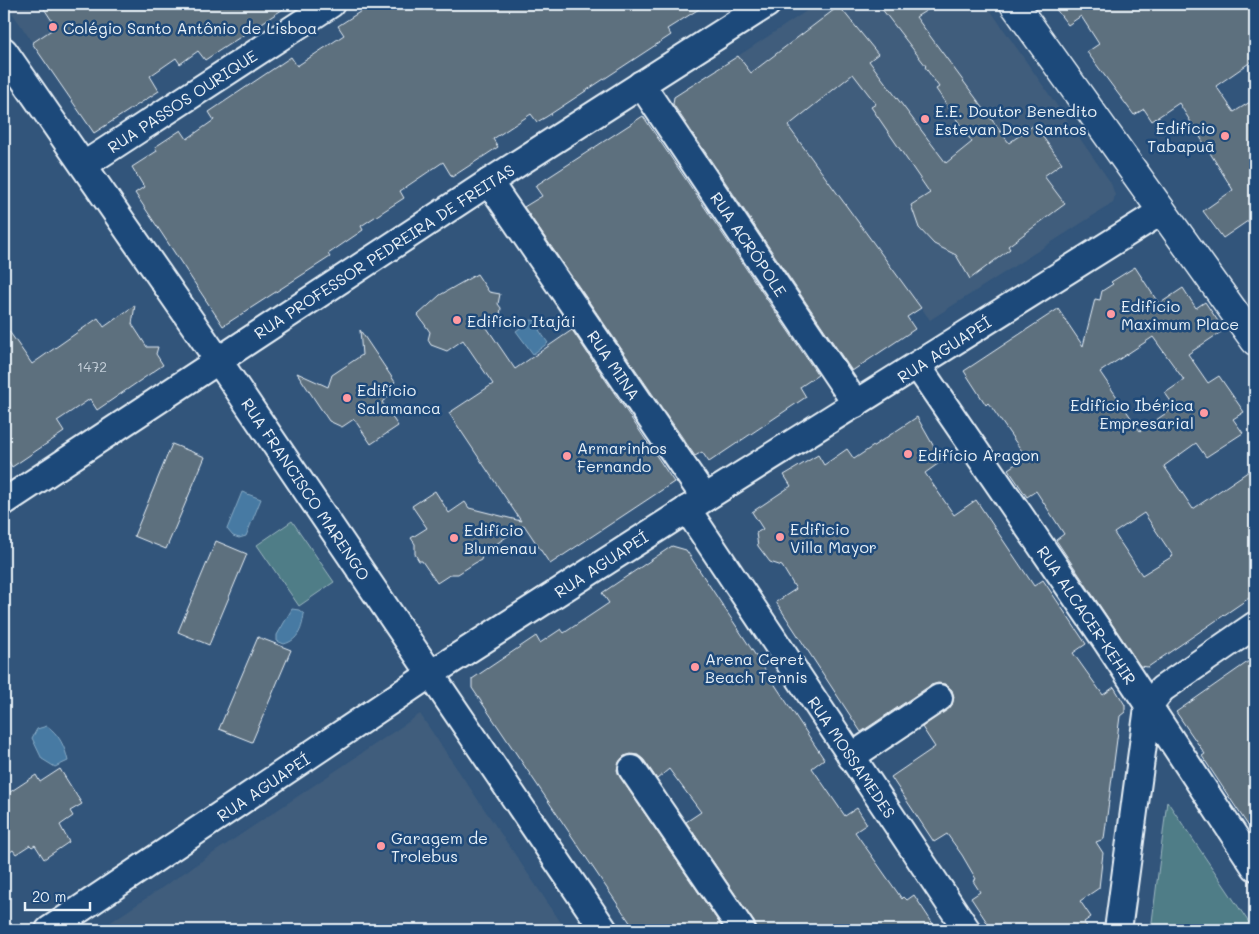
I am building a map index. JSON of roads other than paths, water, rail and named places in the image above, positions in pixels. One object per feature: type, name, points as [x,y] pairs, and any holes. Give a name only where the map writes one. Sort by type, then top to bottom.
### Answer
[{"type":"main road","points":[[1014,4],[1255,341]]},
{"type":"street","name":"RUA PASSOS OURIQUE","points":[[84,166],[331,4]]},
{"type":"street","name":"RUA PROFESSOR PEDREIRA DE FREITAS","points":[[4,502],[489,182],[767,4]]},
{"type":"street","name":"RUA FRANCISCO MARENGO","points":[[4,51],[432,673],[604,930]]},
{"type":"street","name":"RUA ACRÓPOLE","points":[[641,84],[856,404]]},
{"type":"street","name":"RUA MINA","points":[[489,182],[696,503]]},
{"type":"street","name":"RUA AGUAPEÍ","points":[[49,930],[432,673],[696,503],[1162,211]]},
{"type":"street","name":"RUA ALCACER-KEHIR","points":[[917,365],[1106,641],[1255,866]]},
{"type":"street","name":"RUA MOSSAMEDES","points":[[696,503],[852,757],[967,930]]},
{"type":"street","points":[[1118,930],[1148,707],[1162,689],[1255,624]]},
{"type":"street","points":[[852,757],[939,698]]},
{"type":"street","points":[[632,769],[742,930]]},
{"type":"place","name":"Colégio Santo Antônio de Lisboa","points":[[53,27]]},
{"type":"place","name":"E.E. Doutor Benedito Estevan Dos Santos","points":[[925,119]]},
{"type":"place","name":"Edifício Tabapuã","points":[[1225,136]]},
{"type":"place","name":"Edifício Maximum Place","points":[[1111,314]]},
{"type":"place","name":"Edifício Itajái","points":[[457,320]]},
{"type":"place","name":"Edifício Salamanca","points":[[347,398]]},
{"type":"place","name":"Edifício Ibérica Empresarial","points":[[1204,413]]},
{"type":"place","name":"Edifício Aragon","points":[[908,454]]},
{"type":"place","name":"Armarinhos Fernando","points":[[567,456]]},
{"type":"place","name":"Edificio Villa Mayor","points":[[780,537]]},
{"type":"place","name":"Edifício Blumenau","points":[[454,538]]},
{"type":"place","name":"Arena Ceret Beach Tennis","points":[[695,667]]},
{"type":"place","name":"Garagem de Trolebus","points":[[381,846]]}]
